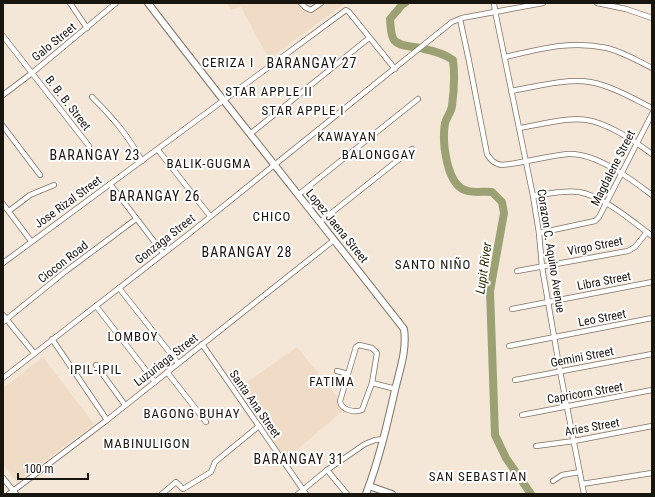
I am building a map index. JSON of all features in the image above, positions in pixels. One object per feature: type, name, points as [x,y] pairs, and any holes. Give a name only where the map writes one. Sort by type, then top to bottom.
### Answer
[{"type":"main road","name":"Lopez Jaena Street","points":[[148,3],[274,166],[404,329],[406,341],[396,389],[384,439],[370,486],[366,494]]},
{"type":"main road","points":[[370,486],[392,494]]},
{"type":"street","points":[[70,3],[87,28]]},
{"type":"street","name":"Galo Street","points":[[3,95],[32,73],[116,3]]},
{"type":"street","points":[[301,3],[308,10],[313,9],[321,3]]},
{"type":"street","name":"Corazon C. Aquino Avenue","points":[[494,3],[533,196],[539,233],[542,267],[560,371],[584,494]]},
{"type":"street","name":"Gonzaga Street","points":[[3,378],[274,166],[448,25],[460,19],[522,5],[543,3]]},
{"type":"street","points":[[597,3],[626,9],[652,18]]},
{"type":"street","points":[[626,9],[628,3]]},
{"type":"street","name":"Jose Rizal Street","points":[[3,263],[346,10],[370,38]]},
{"type":"street","points":[[460,19],[487,154],[497,164],[508,165],[568,154],[577,154],[602,163],[622,174],[652,195]]},
{"type":"street","name":"B. B. B. Street","points":[[3,36],[89,146]]},
{"type":"street","points":[[250,134],[370,38],[395,69]]},
{"type":"street","points":[[504,58],[562,45],[587,45],[608,48],[627,55],[652,68]]},
{"type":"street","points":[[511,91],[564,82],[589,82],[612,88],[652,108]]},
{"type":"street","points":[[92,97],[121,127],[142,161]]},
{"type":"street","points":[[298,195],[418,99]]},
{"type":"street","name":"Magdalene Street","points":[[539,233],[595,221],[601,213],[622,174],[652,114]]},
{"type":"street","points":[[519,128],[566,121],[587,120],[602,125],[638,143],[652,154]]},
{"type":"street","points":[[3,126],[40,175]]},
{"type":"street","points":[[320,222],[412,149]]},
{"type":"street","points":[[158,150],[210,216]]},
{"type":"street","points":[[110,184],[163,253]]},
{"type":"street","points":[[9,211],[30,195],[54,185]]},
{"type":"street","points":[[533,196],[564,192],[578,192],[606,204],[652,236]]},
{"type":"street","points":[[3,204],[31,241]]},
{"type":"street","name":"Ciocon Road","points":[[4,319],[136,219]]},
{"type":"street","name":"Virgo Street","points":[[516,271],[628,250],[635,247],[647,232]]},
{"type":"street","name":"Luzuriaga Street","points":[[13,493],[334,240]]},
{"type":"street","name":"Libra Street","points":[[512,309],[652,282]]},
{"type":"street","points":[[119,288],[178,363]]},
{"type":"street","points":[[96,306],[155,382]]},
{"type":"street","name":"Leo Street","points":[[510,346],[652,318]]},
{"type":"street","points":[[4,319],[34,354]]},
{"type":"street","points":[[52,339],[107,420]]},
{"type":"street","name":"Santa Ana Street","points":[[202,344],[304,492]]},
{"type":"street","points":[[359,345],[372,348],[377,353],[372,383],[362,410],[358,412],[343,408],[340,405],[356,347],[359,345]]},
{"type":"street","name":"Gemini Street","points":[[515,380],[652,354]]},
{"type":"street","points":[[96,365],[125,405]]},
{"type":"street","points":[[337,371],[348,374]]},
{"type":"street","points":[[167,372],[206,422]]},
{"type":"street","points":[[372,383],[396,389]]},
{"type":"street","name":"Capricorn Street","points":[[522,414],[652,390]]},
{"type":"street","points":[[162,494],[176,482],[183,489],[211,472],[214,464],[223,454],[259,426]]},
{"type":"street","name":"Aries Street","points":[[536,446],[574,441],[652,426]]},
{"type":"street","points":[[298,494],[304,492],[327,470],[365,444],[375,440],[384,439]]},
{"type":"street","points":[[327,470],[347,494]]},
{"type":"street","points":[[553,482],[562,475],[580,472]]},
{"type":"street","points":[[582,484],[652,472]]},
{"type":"street","points":[[3,478],[13,493]]},
{"type":"shaded area","points":[[227,3],[345,3],[269,59],[241,7],[231,10]]},
{"type":"shaded area","points":[[297,347],[346,408],[285,460],[236,390]]},
{"type":"shaded area","points":[[43,357],[94,424],[17,482],[3,464],[3,388]]},
{"type":"waterway","name":"Lupit River","points":[[405,3],[390,19],[391,33],[394,40],[404,46],[432,51],[453,60],[454,83],[452,106],[445,123],[444,131],[445,151],[450,172],[461,188],[471,192],[492,192],[502,202],[504,213],[490,291],[495,435],[506,458],[531,494]]},
{"type":"district","name":"CERIZA I","points":[[228,62]]},
{"type":"district","name":"BARANGAY 27","points":[[312,63]]},
{"type":"district","name":"STAR APPLE II","points":[[269,91]]},
{"type":"district","name":"STAR APPLE I","points":[[303,110]]},
{"type":"district","name":"KAWAYAN","points":[[347,136]]},
{"type":"district","name":"BALONGGAY","points":[[379,154]]},
{"type":"district","name":"BARANGAY 23","points":[[95,155]]},
{"type":"district","name":"BALIK-GUGMA","points":[[209,163]]},
{"type":"district","name":"BARANGAY 26","points":[[155,196]]},
{"type":"district","name":"CHICO","points":[[272,216]]},
{"type":"district","name":"BARANGAY 28","points":[[247,252]]},
{"type":"district","name":"SANTO NIÑO","points":[[433,264]]},
{"type":"district","name":"LOMBOY","points":[[133,336]]},
{"type":"district","name":"IPIL-IPIL","points":[[96,369]]},
{"type":"district","name":"FATIMA","points":[[332,381]]},
{"type":"district","name":"BAGONG BUHAY","points":[[192,413]]},
{"type":"district","name":"MABINULIGON","points":[[147,443]]},
{"type":"district","name":"BARANGAY 31","points":[[299,459]]},
{"type":"district","name":"SAN SEBASTIAN","points":[[478,476]]}]
